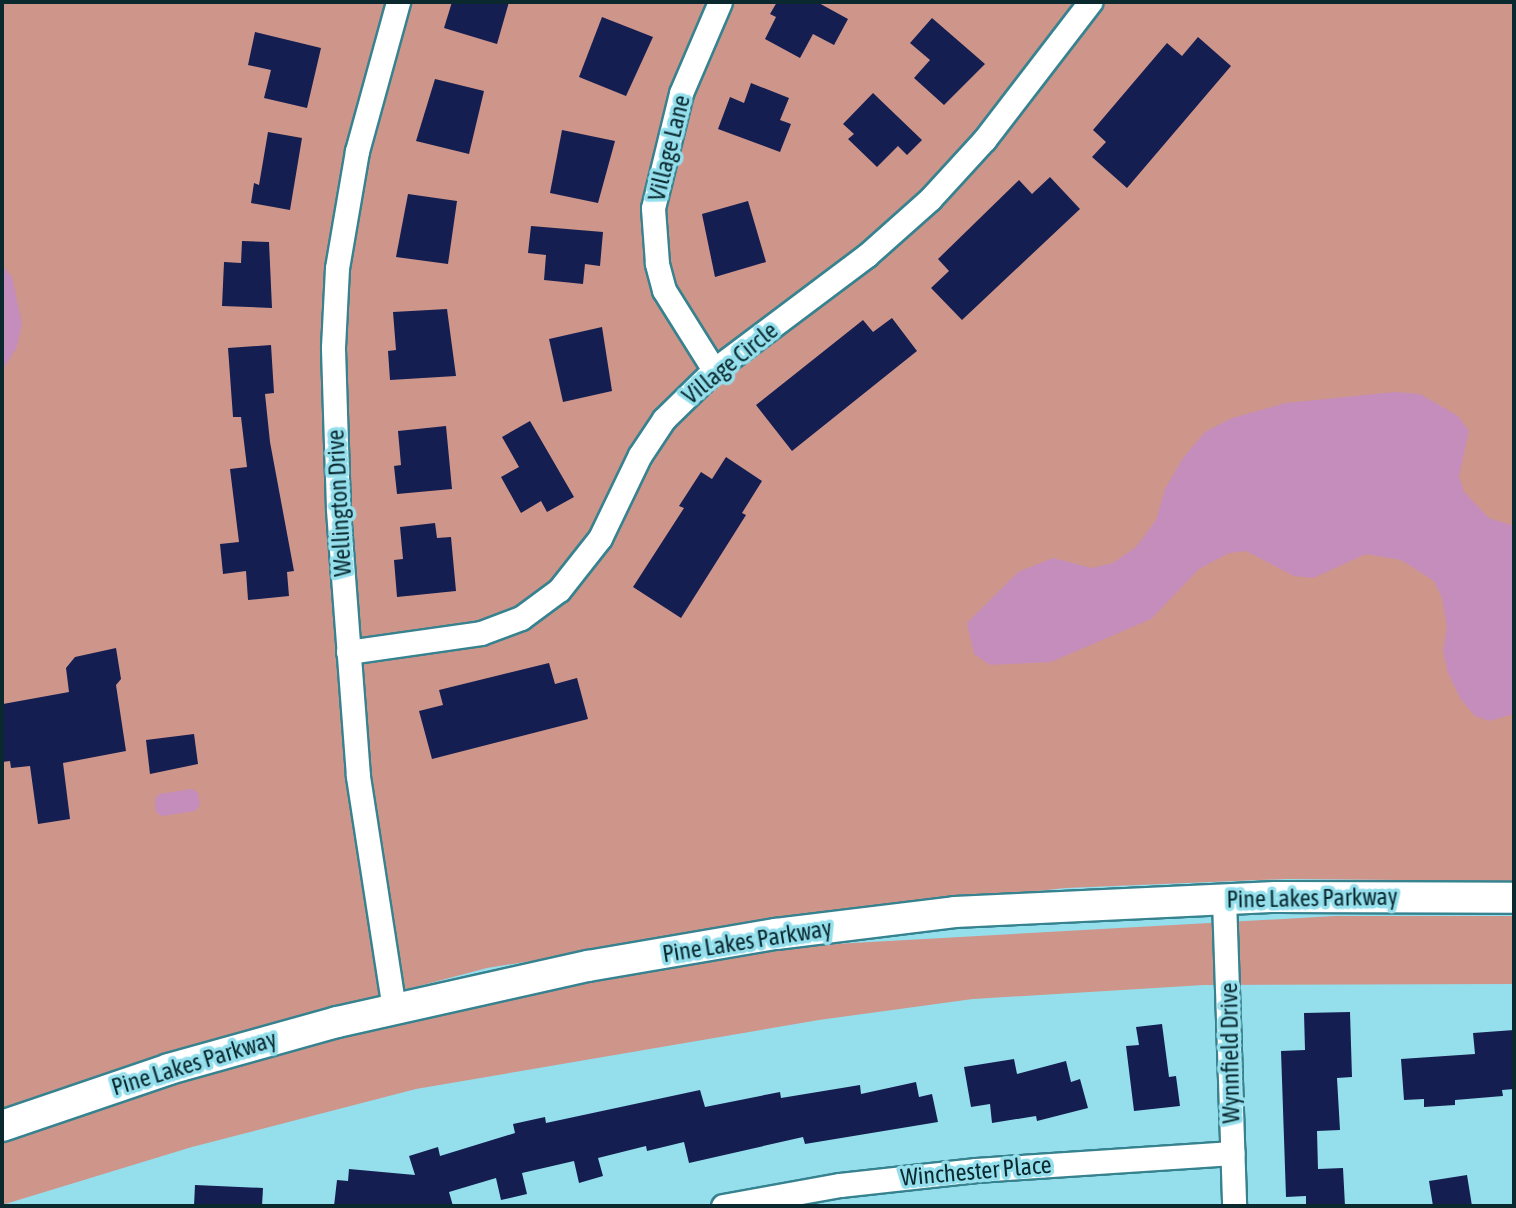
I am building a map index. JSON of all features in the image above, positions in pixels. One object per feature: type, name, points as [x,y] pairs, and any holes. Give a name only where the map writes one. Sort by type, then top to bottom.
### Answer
[{"type":"street","name":"Wellington Drive","points":[[394,1009],[367,847],[348,652],[334,444],[334,306],[357,150],[398,2]]},
{"type":"street","name":"Village Lane","points":[[713,370],[664,290],[657,262],[653,208],[681,93],[720,2]]},
{"type":"street","name":"Village Circle","points":[[348,652],[481,633],[521,618],[546,601],[590,554],[658,428],[713,370],[866,256],[930,199],[985,139],[1090,2]]},
{"type":"street","name":"Pine Lakes Parkway","points":[[2,1126],[169,1069],[394,1009],[588,966],[776,934],[955,912],[1224,899],[1514,898]]},
{"type":"street","name":"Wynnfield Drive","points":[[1224,899],[1234,1206]]},
{"type":"street","name":"Winchester Place","points":[[723,1206],[840,1185],[962,1171],[1232,1153]]},
{"type":"shaded area","points":[[2,2],[1514,2],[1514,881],[1287,879],[1066,888],[847,911],[487,968],[208,1042],[2,1110]]},
{"type":"shaded area","points":[[2,265],[12,277],[22,323],[17,347],[2,371]]},
{"type":"shaded area","points":[[1395,392],[1420,394],[1458,416],[1469,431],[1459,476],[1464,492],[1489,518],[1514,526],[1514,714],[1489,721],[1475,716],[1460,698],[1448,673],[1443,651],[1447,627],[1442,598],[1434,581],[1401,560],[1366,554],[1313,578],[1294,576],[1246,551],[1229,553],[1199,569],[1151,619],[1051,662],[990,665],[974,654],[967,623],[1018,572],[1053,558],[1092,568],[1113,563],[1136,547],[1156,520],[1165,489],[1183,458],[1205,432],[1232,418],[1286,403]]},
{"type":"shaded area","points":[[192,789],[198,793],[200,805],[195,811],[162,816],[156,812],[155,800],[159,794]]},
{"type":"shaded area","points":[[1335,916],[1514,916],[1514,984],[1204,985],[973,999],[819,1020],[416,1089],[192,1147],[2,1205],[2,1140],[179,1081],[319,1042],[592,979],[799,946]]},
{"type":"building","points":[[452,2],[509,2],[497,44],[444,28]]},
{"type":"building","points":[[777,2],[817,2],[848,19],[834,45],[813,34],[800,58],[765,39],[776,17],[770,14]]},
{"type":"building","points":[[602,17],[653,37],[626,96],[579,77]]},
{"type":"building","points":[[932,18],[985,64],[944,105],[914,78],[930,60],[910,43]]},
{"type":"building","points":[[255,32],[321,48],[307,108],[264,98],[271,70],[248,65]]},
{"type":"building","points":[[1198,37],[1231,66],[1127,188],[1092,157],[1106,142],[1093,130],[1167,43],[1182,56]]},
{"type":"building","points":[[435,79],[484,91],[469,154],[416,141]]},
{"type":"building","points":[[751,83],[789,98],[780,120],[791,124],[780,152],[718,129],[730,97],[744,103]]},
{"type":"building","points":[[873,93],[922,140],[907,155],[898,146],[877,167],[848,139],[854,134],[843,124]]},
{"type":"building","points":[[562,130],[615,141],[598,203],[550,193]]},
{"type":"building","points":[[268,132],[302,138],[290,210],[251,203],[254,183],[259,185]]},
{"type":"building","points":[[1050,177],[1080,209],[962,320],[931,288],[949,271],[938,259],[1019,180],[1032,194]]},
{"type":"building","points":[[408,194],[457,201],[448,264],[396,257]]},
{"type":"building","points":[[748,201],[766,262],[715,277],[702,214]]},
{"type":"building","points":[[531,226],[603,232],[600,266],[585,264],[583,284],[544,280],[546,255],[528,253]]},
{"type":"building","points":[[242,241],[269,242],[272,308],[222,306],[224,262],[241,263]]},
{"type":"building","points":[[447,309],[456,376],[390,380],[388,351],[396,350],[393,312]]},
{"type":"building","points":[[892,318],[917,351],[792,451],[756,405],[863,320],[873,332]]},
{"type":"building","points":[[602,327],[612,391],[563,402],[549,339]]},
{"type":"building","points":[[271,345],[274,393],[265,394],[270,442],[294,571],[287,572],[289,596],[248,600],[246,571],[223,574],[220,544],[239,542],[230,469],[247,467],[241,417],[233,417],[228,348]]},
{"type":"building","points":[[530,421],[574,497],[547,512],[541,501],[521,513],[501,477],[519,467],[502,437]]},
{"type":"building","points":[[446,426],[452,489],[397,494],[394,466],[401,465],[398,431]]},
{"type":"building","points":[[726,457],[762,481],[742,513],[746,515],[681,618],[633,587],[684,508],[679,506],[701,472],[712,479]]},
{"type":"building","points":[[435,523],[437,538],[451,537],[456,591],[397,597],[394,560],[403,559],[400,527]]},
{"type":"building","points":[[116,648],[121,679],[116,685],[126,751],[63,763],[70,819],[38,824],[30,766],[11,768],[10,761],[2,762],[3,704],[69,692],[66,668],[75,657]]},
{"type":"building","points":[[549,663],[555,684],[577,678],[588,719],[432,759],[419,711],[443,705],[439,690]]},
{"type":"building","points":[[194,734],[198,764],[150,774],[146,740]]},
{"type":"building","points":[[1350,1012],[1352,1077],[1337,1078],[1340,1130],[1317,1131],[1318,1169],[1343,1168],[1345,1206],[1306,1206],[1306,1196],[1286,1197],[1281,1051],[1305,1050],[1304,1013]]},
{"type":"building","points":[[1162,1024],[1169,1077],[1176,1076],[1180,1106],[1134,1111],[1126,1046],[1139,1045],[1136,1027]]},
{"type":"building","points":[[1514,1030],[1514,1089],[1502,1090],[1503,1096],[1455,1100],[1455,1105],[1424,1107],[1424,1099],[1404,1100],[1401,1059],[1475,1054],[1473,1033]]},
{"type":"building","points":[[1014,1059],[1017,1074],[1066,1061],[1071,1082],[1080,1079],[1088,1108],[1037,1121],[1036,1116],[992,1123],[990,1104],[971,1107],[964,1067]]},
{"type":"building","points":[[916,1082],[919,1097],[932,1094],[938,1122],[805,1144],[803,1137],[689,1163],[684,1142],[647,1151],[646,1146],[598,1158],[603,1176],[579,1183],[574,1161],[522,1173],[527,1194],[501,1200],[496,1178],[449,1192],[453,1206],[334,1206],[337,1180],[348,1181],[349,1169],[415,1175],[409,1156],[438,1147],[440,1156],[515,1133],[513,1124],[545,1117],[546,1123],[700,1090],[705,1107],[780,1092],[781,1098],[860,1085],[861,1094]]},
{"type":"building","points":[[1467,1175],[1472,1206],[1433,1206],[1429,1181]]},
{"type":"building","points":[[195,1185],[263,1188],[262,1206],[194,1206]]}]
